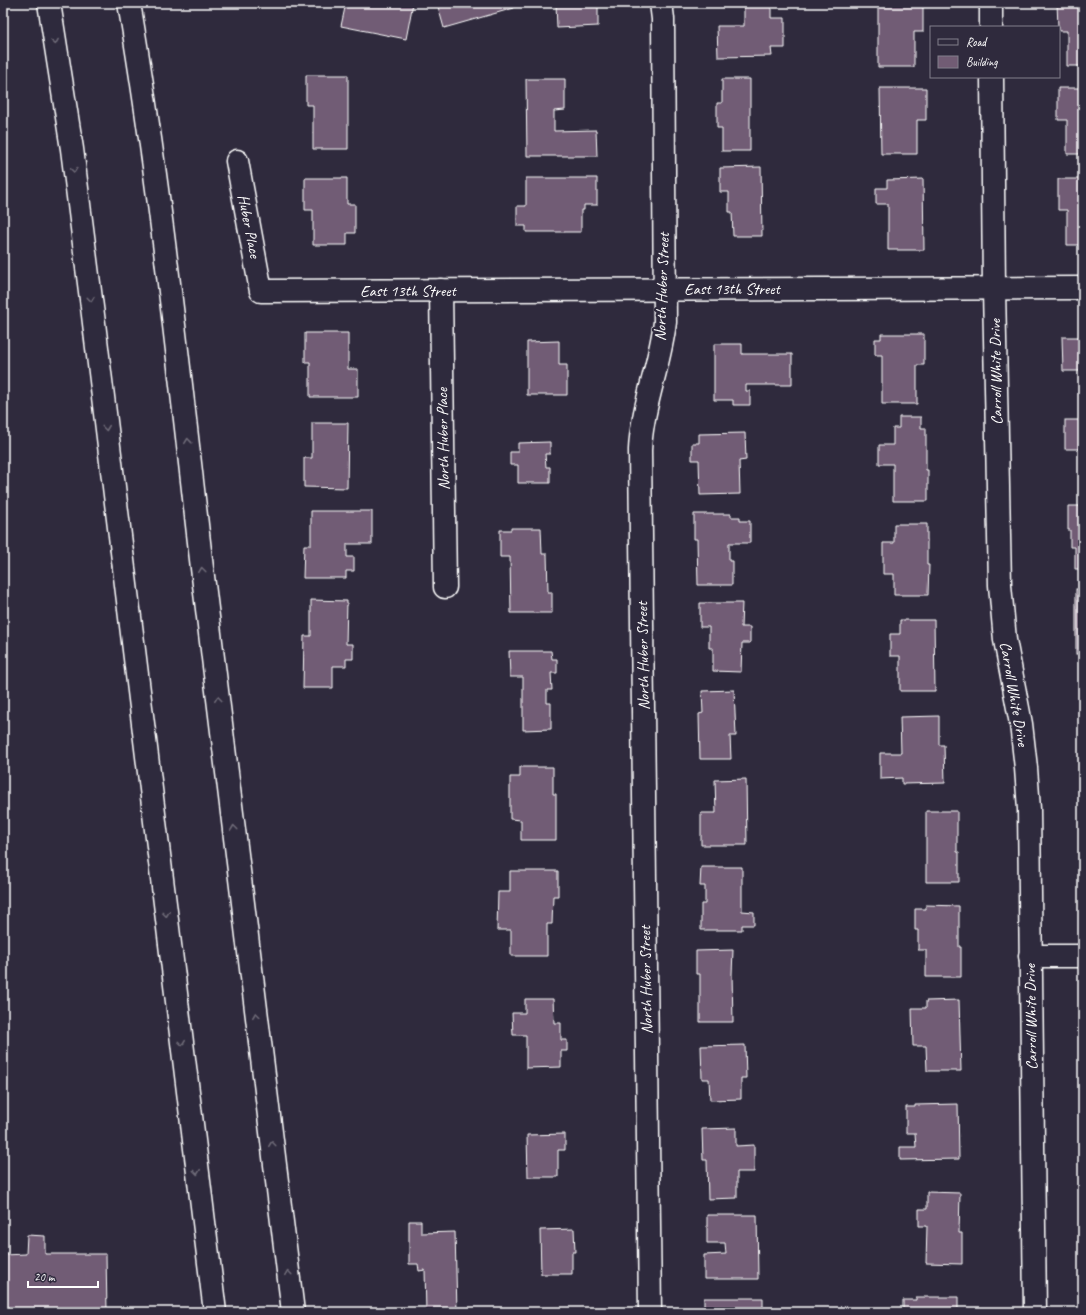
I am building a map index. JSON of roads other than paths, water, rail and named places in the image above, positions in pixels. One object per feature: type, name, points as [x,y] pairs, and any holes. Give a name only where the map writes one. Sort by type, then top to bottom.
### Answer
[{"type":"main road","points":[[50,3],[72,149],[93,315],[215,1312]]},
{"type":"main road","points":[[129,3],[153,158],[172,299],[203,577],[293,1312]]},
{"type":"main road","name":"North Huber Street","points":[[650,1312],[640,450],[645,410],[657,367],[665,322],[663,19],[661,3]]},
{"type":"main road","points":[[991,3],[992,26]]},
{"type":"main road","name":"Carroll White Drive","points":[[992,78],[994,288],[1000,584],[1005,640],[1021,724],[1029,799],[1035,1312]]},
{"type":"main road","name":"Huber Place","points":[[237,161],[261,291]]},
{"type":"main road","name":"East 13th Street","points":[[261,291],[1083,288]]},
{"type":"main road","name":"North Huber Place","points":[[441,290],[445,587]]},
{"type":"main road","points":[[1030,956],[1083,956]]}]
